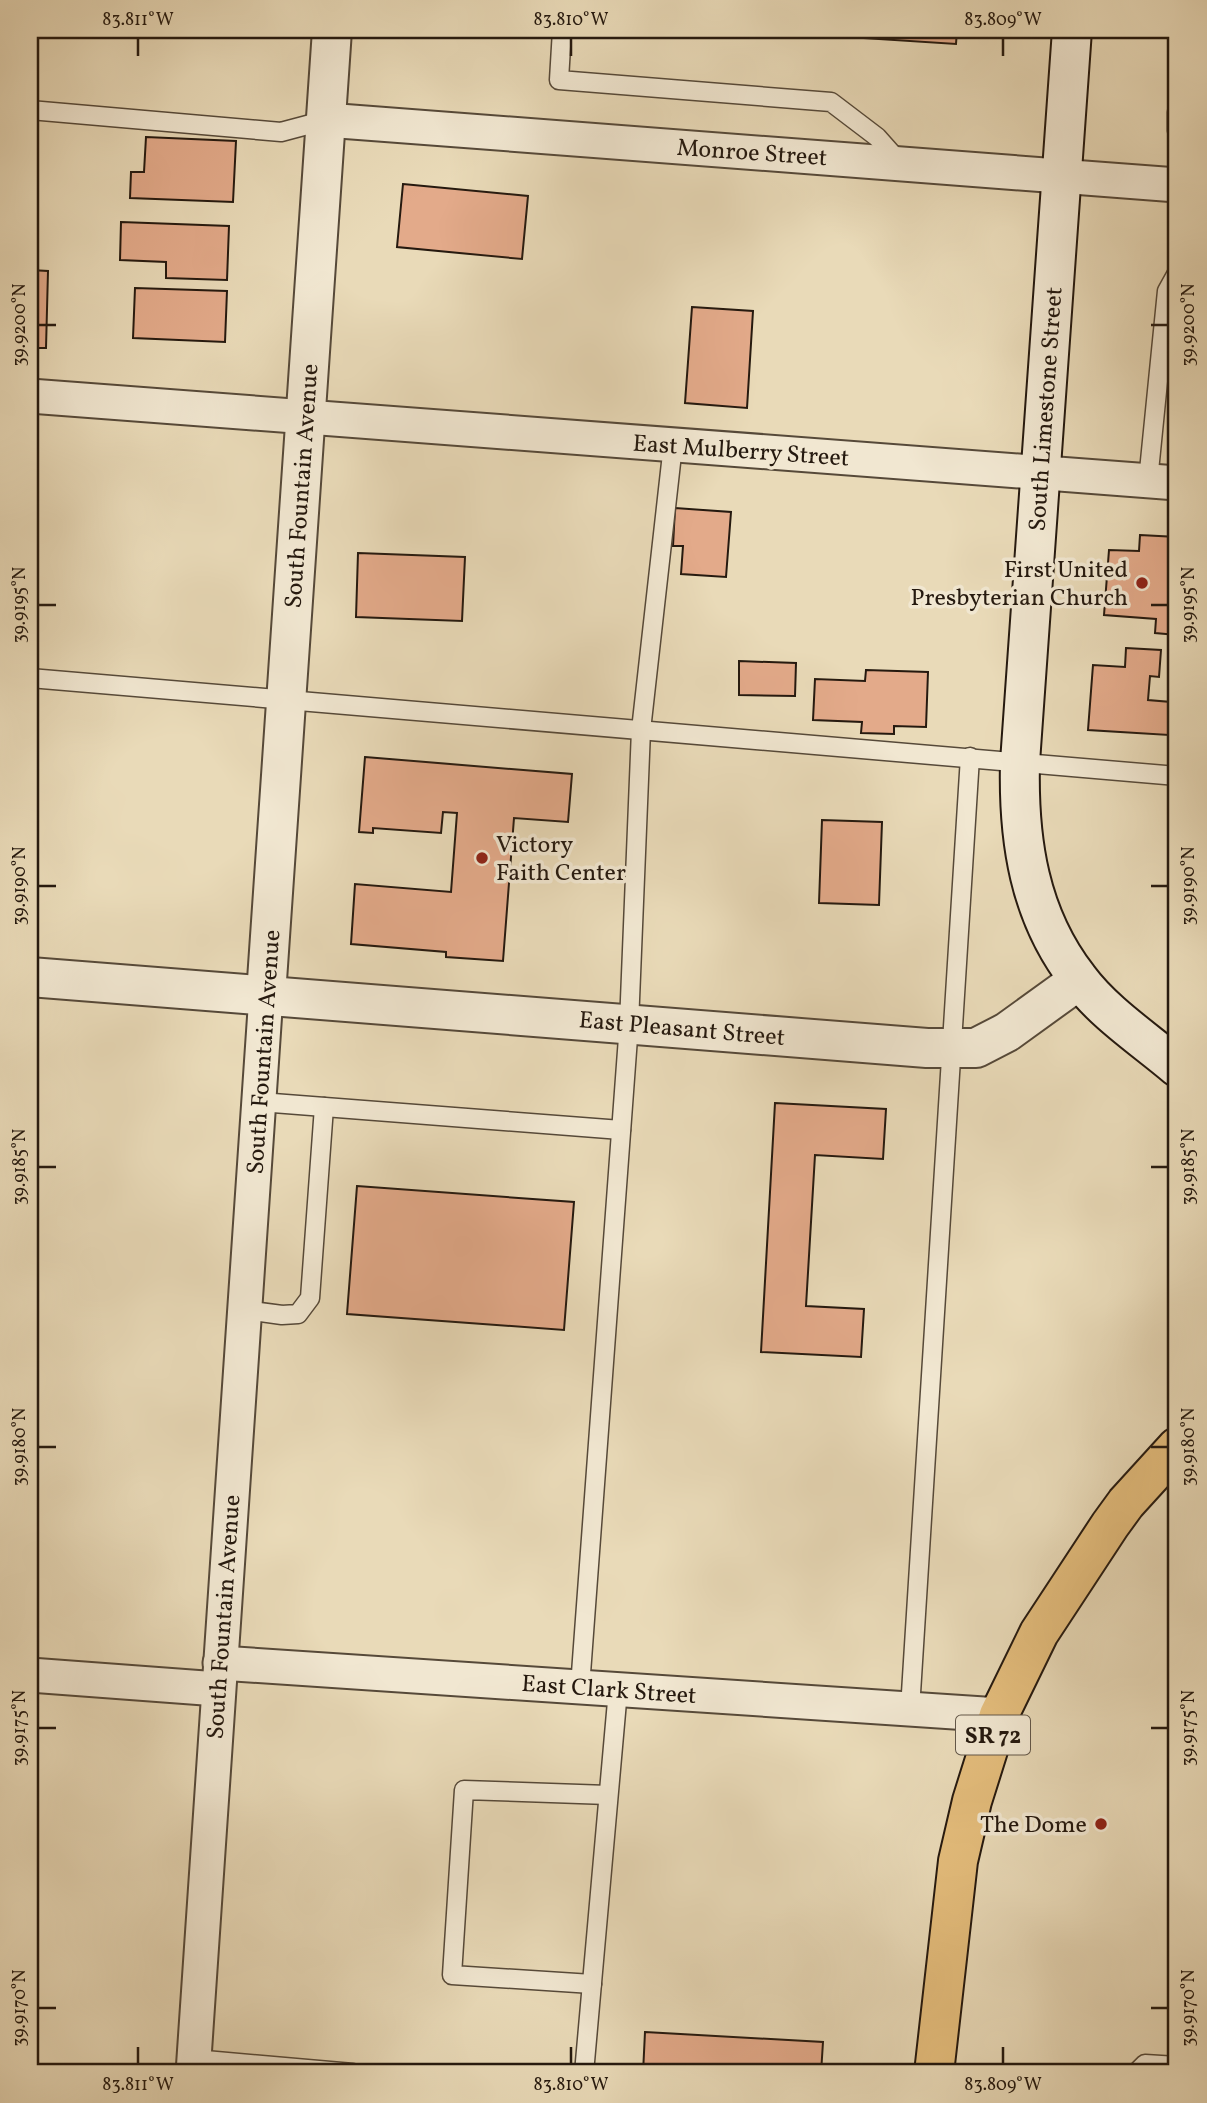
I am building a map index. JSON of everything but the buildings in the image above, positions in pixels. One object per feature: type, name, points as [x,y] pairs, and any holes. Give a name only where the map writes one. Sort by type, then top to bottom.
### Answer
[{"type":"main road","name":"SR 72","points":[[934,2073],[958,1861],[972,1801],[999,1715],[1039,1633],[1110,1525],[1126,1503],[1177,1447]]},
{"type":"street","name":"South Fountain Avenue","points":[[194,2066],[332,30]]},
{"type":"street","name":"South Limestone Street","points":[[1072,30],[1020,762],[1019,808],[1023,850],[1034,890],[1055,944],[1079,980],[1110,1011],[1177,1067]]},
{"type":"street","name":"Monroe Street","points":[[326,120],[1177,185]]},
{"type":"street","name":"East Mulberry Street","points":[[30,396],[1163,482]]},
{"type":"street","name":"East Pleasant Street","points":[[30,977],[927,1048],[976,1048],[1007,1032],[1079,980]]},
{"type":"street","name":"East Clark Street","points":[[30,1675],[219,1676],[580,1687],[999,1715]]},
{"type":"lane","points":[[562,30],[559,79],[831,102],[877,137],[901,164]]},
{"type":"lane","points":[[30,110],[281,132],[326,120]]},
{"type":"lane","points":[[1177,111],[1177,131]]},
{"type":"lane","points":[[1163,482],[1167,290],[1177,273]]},
{"type":"lane","points":[[580,1687],[629,1024],[641,730],[673,445]]},
{"type":"lane","points":[[30,678],[1177,776]]},
{"type":"lane","points":[[910,1709],[970,757]]},
{"type":"lane","points":[[260,1102],[621,1130]]},
{"type":"lane","points":[[245,1310],[282,1315],[298,1314],[310,1298],[324,1107]]},
{"type":"lane","points":[[584,2073],[618,1690]]},
{"type":"lane","points":[[592,1984],[452,1975],[464,1790],[608,1795]]},
{"type":"lane","points":[[194,2066],[353,2073]]},
{"type":"lane","points":[[1140,2069],[1177,2066]]},
{"type":"place","name":"First United Presbyterian Church","points":[[1142,583]]},
{"type":"place","name":"Victory Faith Center","points":[[482,858]]},
{"type":"place","name":"The Dome","points":[[1101,1824]]}]
